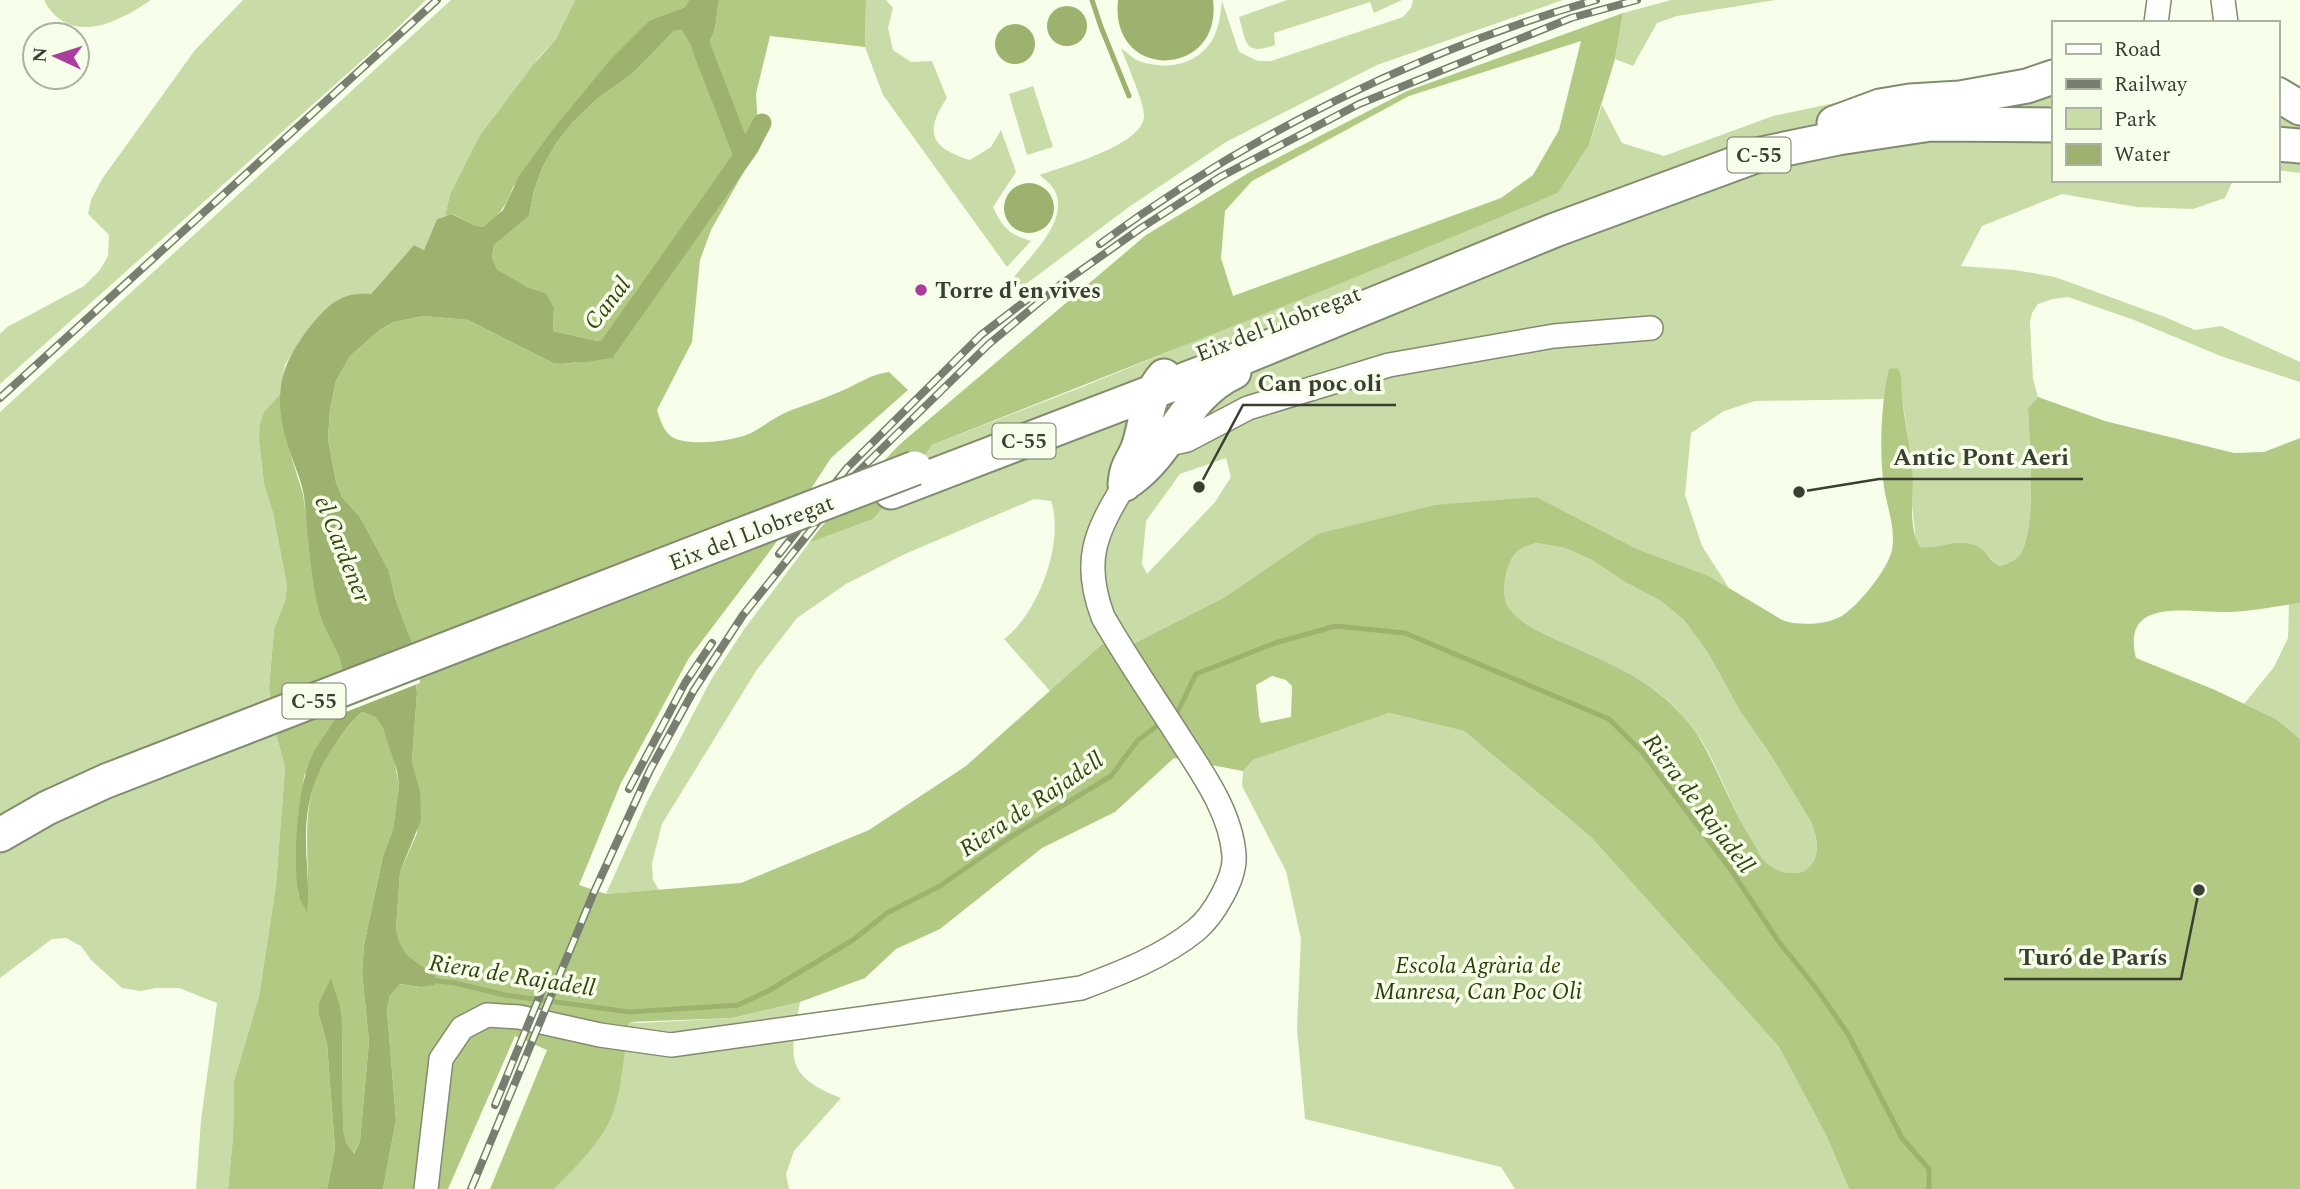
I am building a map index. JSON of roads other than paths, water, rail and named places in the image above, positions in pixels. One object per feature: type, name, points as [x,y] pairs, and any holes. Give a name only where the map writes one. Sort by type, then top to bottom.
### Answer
[{"type":"highway","points":[[1831,124],[1880,106],[1960,99],[2027,86],[2052,77]]},
{"type":"highway","points":[[2279,95],[2300,108]]},
{"type":"highway","name":"Eix del Llobregat","points":[[1248,346],[1476,245],[1755,143],[1831,124],[1930,110],[2052,110]]},
{"type":"highway","name":"Eix del Llobregat","points":[[728,547],[891,492],[1090,406],[1149,373],[1248,346],[1761,155],[1846,136],[1931,124],[2052,125]]},
{"type":"highway","points":[[2279,129],[2300,131]]},
{"type":"highway","points":[[2279,145],[2300,146]]},
{"type":"highway","points":[[1126,475],[1162,377],[1248,346]]},
{"type":"highway","points":[[1126,475],[1142,472],[1196,399],[1220,379],[1241,370],[1248,346]]},
{"type":"highway","points":[[1090,406],[1142,385],[1156,389],[1165,395],[1170,409],[1169,439]]},
{"type":"highway","points":[[1090,406],[1115,423],[1120,433],[1126,475]]},
{"type":"highway","name":"Eix del Llobregat","points":[[108,787],[728,547],[1011,427],[1090,406]]},
{"type":"highway","name":"C-55","points":[[0,835],[47,808],[108,787]]},
{"type":"highway","name":"C-55","points":[[0,853],[108,787]]},
{"type":"street","points":[[2156,21],[2159,0]]},
{"type":"street","points":[[2223,0],[2226,21]]},
{"type":"street","points":[[1169,439],[1186,440],[1248,408],[1389,365],[1554,336],[1651,328]]},
{"type":"street","points":[[426,1189],[441,1059],[462,1028],[487,1015],[519,1017],[600,1035],[671,1045],[1081,988],[1159,953],[1198,928],[1227,887],[1235,858],[1229,830],[1213,791],[1103,617],[1091,568],[1097,536],[1126,475]]},
{"type":"water","name":"el Cardener","points":[[689,0],[719,0],[715,28],[710,40],[698,48],[691,45],[682,30],[674,31],[632,74],[598,98],[557,142],[543,166],[534,190],[529,216],[494,245],[492,257],[497,269],[527,287],[546,293],[554,307],[553,331],[598,341],[615,358],[553,363],[468,320],[423,316],[394,322],[381,329],[350,356],[336,381],[330,409],[328,439],[336,482],[342,497],[360,517],[389,571],[396,601],[411,640],[417,693],[412,761],[420,790],[421,820],[400,872],[396,929],[407,955],[436,977],[434,985],[420,987],[400,984],[390,996],[387,1009],[396,1120],[383,1189],[327,1189],[335,1149],[327,1044],[319,1015],[319,1002],[331,978],[342,1022],[343,1128],[346,1143],[354,1154],[360,1141],[369,1041],[362,973],[364,945],[383,856],[393,829],[399,785],[383,728],[375,717],[362,712],[330,752],[313,788],[306,827],[307,912],[299,895],[297,878],[296,842],[300,804],[307,769],[339,712],[345,681],[341,662],[319,611],[304,496],[282,423],[280,392],[287,364],[302,337],[332,304],[345,297],[371,294],[414,245],[424,250],[437,219],[452,214],[483,227],[503,210],[519,176],[610,60],[650,20],[685,7]]},
{"type":"water","points":[[1118,0],[1213,0],[1211,26],[1201,45],[1185,56],[1166,60],[1147,57],[1130,46],[1120,27]]},
{"type":"water","points":[[1067,6],[1081,12],[1087,26],[1081,40],[1067,46],[1053,40],[1047,26],[1053,12]]},
{"type":"water","points":[[1015,24],[1029,30],[1035,44],[1029,58],[1015,64],[1001,58],[995,44],[1001,30]]},
{"type":"water","points":[[1029,183],[1047,190],[1054,208],[1047,226],[1029,233],[1011,226],[1004,208],[1011,190]]},
{"type":"waterway","points":[[1092,0],[1129,96]]},
{"type":"waterway","name":"Canal","points":[[696,21],[702,49],[743,155]]},
{"type":"waterway","name":"Canal","points":[[584,353],[607,349],[749,148],[762,123]]},
{"type":"waterway","name":"Riera de Rajadell","points":[[1172,715],[1178,711],[1196,674],[1275,643],[1336,626],[1405,633],[1609,719],[1643,753],[1731,870],[1779,942],[1848,1034],[1902,1138],[1929,1169],[1929,1189]]},
{"type":"waterway","name":"Riera de Rajadell","points":[[430,980],[505,995],[630,1012],[738,1005],[768,991],[853,940],[887,913],[940,886],[1009,838],[1111,776],[1138,740],[1161,723]]},
{"type":"railway","points":[[0,398],[437,0]]},
{"type":"railway","points":[[1100,244],[1215,167],[1337,100],[1400,70],[1465,44],[1596,0]]},
{"type":"railway","points":[[471,1189],[594,892],[650,770],[694,690],[743,615],[856,474],[989,344],[1060,285],[1220,177],[1359,104],[1571,18],[1637,0]]},
{"type":"railway","points":[[779,554],[847,468],[981,335],[1033,295]]},
{"type":"railway","points":[[629,789],[685,683],[712,643]]},
{"type":"railway","points":[[495,1105],[543,988]]},
{"type":"place","name":"Torre d'en vives","points":[[921,290]]},
{"type":"place","name":"Can poc oli","points":[[1199,487]]},
{"type":"place","name":"Antic Pont Aeri","points":[[1799,492]]},
{"type":"place","name":"Turó de París","points":[[2199,890]]},
{"type":"park label","name":"Escola Agrària de Manresa, Can Poc Oli","points":[[1478,978]]}]
